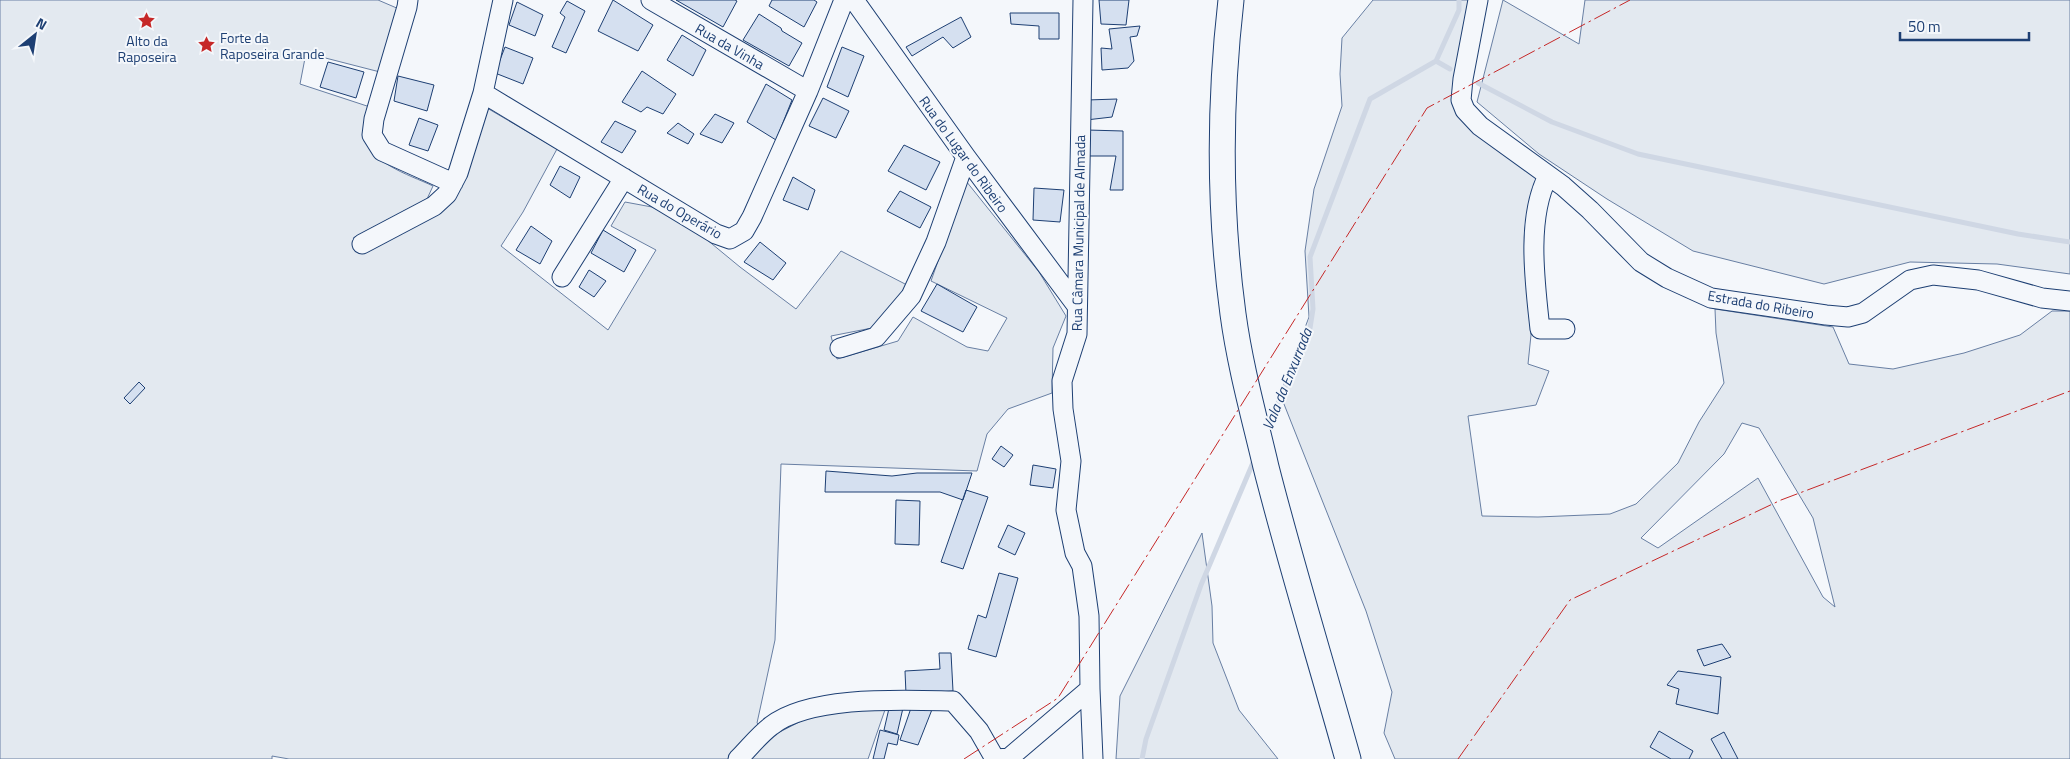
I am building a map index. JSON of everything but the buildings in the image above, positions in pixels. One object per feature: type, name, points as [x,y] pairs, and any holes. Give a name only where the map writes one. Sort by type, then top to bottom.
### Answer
[{"type":"main road","points":[[1231,0],[1224,64],[1222,169],[1227,260],[1234,316],[1251,405],[1281,527],[1348,759]]},
{"type":"street","points":[[408,0],[374,119],[372,135],[382,151],[453,183]]},
{"type":"street","points":[[362,244],[434,206],[447,194],[453,183],[483,93],[503,0]]},
{"type":"street","name":"Rua da Vinha","points":[[651,0],[808,91]]},
{"type":"street","name":"Rua do Operário","points":[[483,93],[716,234],[730,239],[744,232],[752,217],[808,91],[844,0]]},
{"type":"street","name":"Rua do Lugar do Ribeiro","points":[[854,0],[966,157],[1077,306]]},
{"type":"street","name":"Rua Câmara Municipal de Almada","points":[[1083,0],[1077,334],[1062,381],[1071,462],[1066,510],[1075,553],[1082,566],[1090,616],[1090,689],[1093,759]]},
{"type":"street","name":"Estrada do Ribeiro","points":[[1478,0],[1463,79],[1461,100],[1465,110],[1480,126],[1548,176],[1590,210],[1641,262],[1667,278],[1711,298],[1826,316],[1848,317],[1863,313],[1910,280],[1933,275],[1978,280],[2042,298],[2070,301]]},
{"type":"street","points":[[840,348],[876,337],[911,296],[936,242],[966,157]]},
{"type":"street","points":[[1548,176],[1540,190],[1535,232],[1535,278],[1540,329],[1565,329]]},
{"type":"street","points":[[562,277],[624,178]]},
{"type":"street","points":[[738,759],[772,725],[797,713],[828,705],[896,700],[953,701],[978,731],[996,759],[1009,758],[1090,689]]},
{"type":"shaded area","points":[[0,0],[378,0],[399,9],[380,72],[306,53],[300,84],[370,107],[364,130],[372,151],[390,166],[433,186],[427,199],[353,238],[365,252],[454,199],[487,108],[557,149],[523,212],[501,246],[608,330],[656,250],[611,226],[625,202],[652,207],[689,225],[740,267],[796,309],[841,251],[907,285],[877,327],[831,336],[837,359],[898,341],[913,317],[967,347],[988,351],[1007,318],[931,281],[966,181],[1039,272],[1066,316],[1053,348],[1052,393],[1008,409],[987,434],[977,471],[781,464],[775,640],[757,723],[770,737],[807,718],[887,704],[868,759],[289,759],[272,756],[272,759],[0,759]]},
{"type":"shaded area","points":[[1373,0],[1472,0],[1459,108],[1538,178],[1531,217],[1531,335],[1528,364],[1549,371],[1536,405],[1468,416],[1482,516],[1538,517],[1610,514],[1636,504],[1678,463],[1699,422],[1724,383],[1716,333],[1715,309],[1833,327],[1849,364],[1893,369],[1964,353],[2020,335],[2052,311],[2070,311],[2070,759],[1395,759],[1384,733],[1392,692],[1366,611],[1280,394],[1309,317],[1305,251],[1314,189],[1342,106],[1340,74],[1342,38]],"holes":[[[1742,423],[1759,428],[1813,518],[1835,607],[1823,597],[1758,478],[1658,548],[1641,538],[1724,454]]]},
{"type":"shaded area","points":[[1503,0],[1579,44],[1585,0],[2070,0],[2070,274],[1997,264],[1910,262],[1824,284],[1693,251],[1607,199],[1539,154],[1477,102]]},
{"type":"shaded area","points":[[1202,533],[1212,606],[1213,643],[1239,710],[1278,759],[1116,759],[1120,696]]},
{"type":"waterway","name":"Vala da Enxurrada","points":[[1267,429],[1310,328],[1313,309],[1310,257],[1370,99],[1436,61],[1459,10],[1459,0]]},
{"type":"waterway","points":[[1436,61],[1450,69]]},
{"type":"waterway","points":[[1478,83],[1552,122],[1638,154],[2018,234],[2070,242]]},
{"type":"waterway","name":"Vala da Enxurrada","points":[[1142,759],[1146,739],[1201,585],[1255,458]]},
{"type":"power","points":[[964,759],[1058,698],[1427,108],[1630,0]]},
{"type":"power","points":[[1458,759],[1570,600],[1781,500],[2070,391]]},
{"type":"place","name":"Alto da Raposeira","points":[[147,20]]},
{"type":"place","name":"Forte da Raposeira Grande","points":[[206,45]]}]
